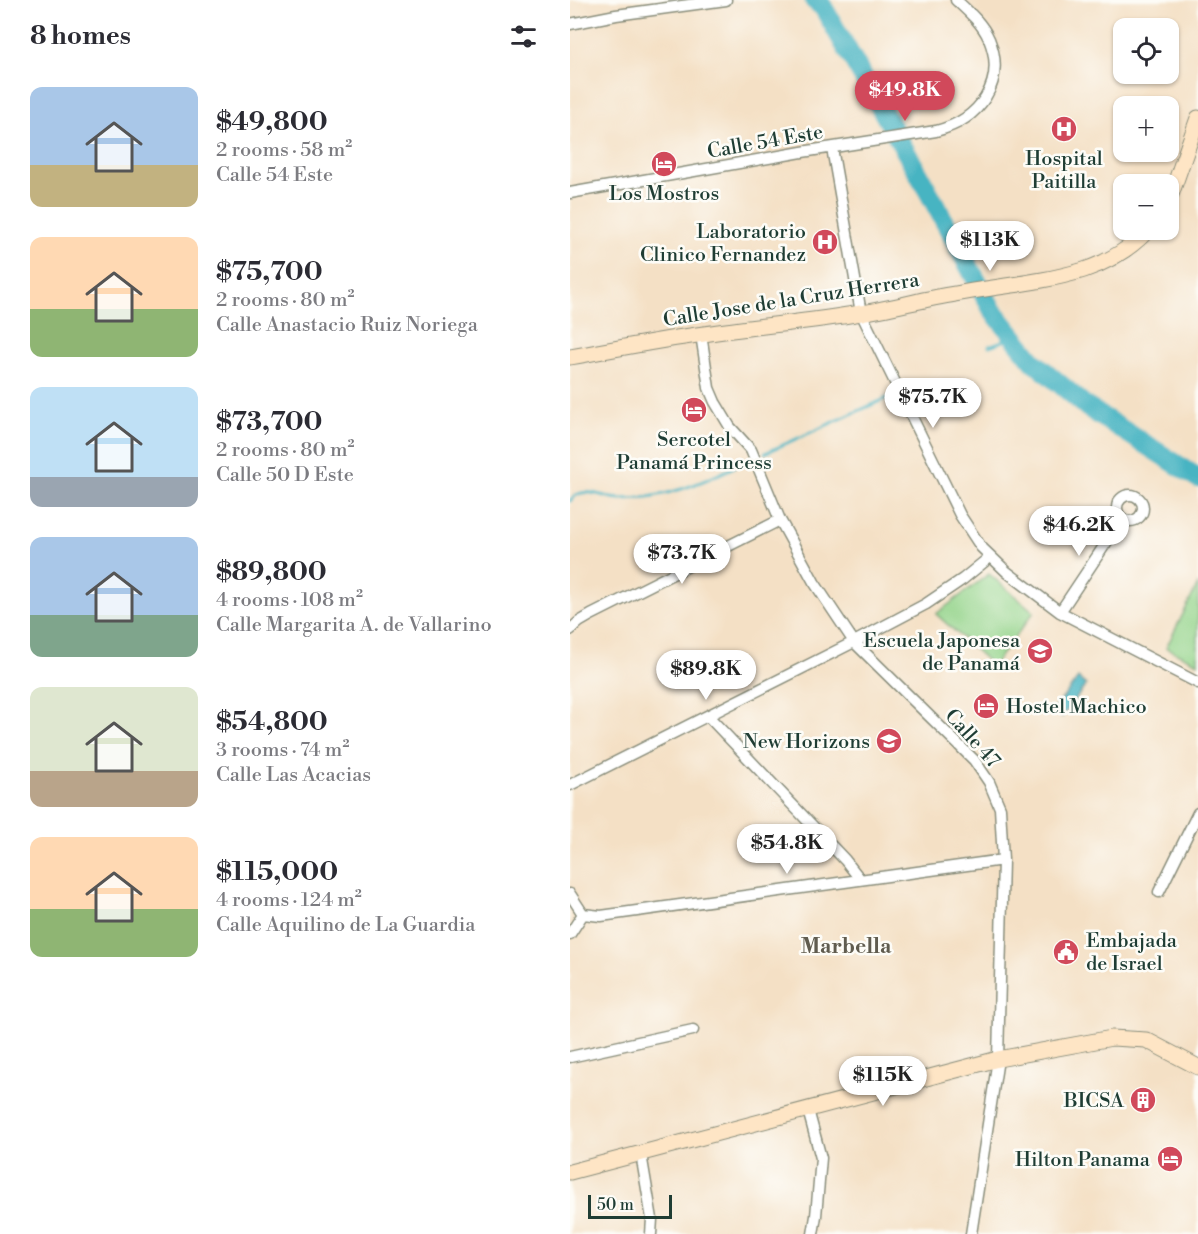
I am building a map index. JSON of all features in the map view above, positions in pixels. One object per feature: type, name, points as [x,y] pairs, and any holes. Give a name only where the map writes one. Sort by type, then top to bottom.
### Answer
[{"type":"street","points":[[570,24],[616,15],[726,0]]},
{"type":"street","name":"Calle 54 Este","points":[[570,193],[936,131],[957,124],[980,106],[988,93],[993,77],[994,56],[988,37],[973,16],[956,0]]},
{"type":"street","points":[[1178,174],[1198,118]]},
{"type":"street","points":[[832,148],[861,313],[960,515],[981,547],[1007,572],[1060,612],[1198,683]]},
{"type":"street","name":"Calle Jose de la Cruz Herrera","points":[[570,357],[701,334],[861,313],[957,293],[1028,283],[1085,270],[1108,260],[1137,240]]},
{"type":"street","name":"Calle 47","points":[[701,334],[709,388],[715,402],[730,427],[751,450],[780,520],[814,582],[854,642],[974,760],[989,782],[1000,808],[1003,860],[998,1059],[971,1234]]},
{"type":"street","points":[[1060,612],[1122,519]]},
{"type":"street","points":[[570,630],[591,615],[780,520]]},
{"type":"street","points":[[570,784],[926,604],[990,557]]},
{"type":"street","points":[[708,716],[837,851],[860,879]]},
{"type":"street","points":[[1159,892],[1198,813]]},
{"type":"street","points":[[583,914],[601,916],[1003,860]]},
{"type":"street","points":[[570,894],[583,914]]},
{"type":"street","points":[[570,934],[583,914]]},
{"type":"street","points":[[570,1057],[693,1030]]},
{"type":"street","points":[[570,1172],[998,1059],[1112,1038],[1146,1040],[1198,1067]]},
{"type":"street","points":[[808,1110],[821,1158],[813,1234]]},
{"type":"street","points":[[641,1154],[652,1219],[651,1234]]},
{"type":"green space","points":[[989,574],[1034,612],[993,666],[936,614]]},
{"type":"green space","points":[[1198,584],[1198,663],[1166,648]]},
{"type":"water","points":[[1078,678],[1086,685],[1062,717],[1053,711]]},
{"type":"waterway","points":[[814,0],[823,7],[922,180],[993,311],[1034,362],[1087,407],[1198,478]]},
{"type":"waterway","points":[[989,346],[1014,337]]},
{"type":"waterway","points":[[765,453],[887,398]]},
{"type":"waterway","points":[[570,501],[575,496],[587,492],[621,499],[668,493],[683,489],[740,464]]},
{"type":"place","name":"Hospital Paitilla","points":[[1064,129]]},
{"type":"place","name":"Los Mostros","points":[[664,164]]},
{"type":"place","name":"Laboratorio Clinico Fernandez","points":[[825,242]]},
{"type":"place","name":"Sercotel Panamá Princess","points":[[694,410]]},
{"type":"place","name":"Escuela Japonesa de Panamá","points":[[1040,651]]},
{"type":"place","name":"Hostel Machico","points":[[986,706]]},
{"type":"place","name":"New Horizons","points":[[889,741]]},
{"type":"place","name":"Embajada de Israel","points":[[1066,952]]},
{"type":"place","name":"BICSA","points":[[1143,1100]]},
{"type":"place","name":"Hilton Panama","points":[[1170,1159]]},
{"type":"district","name":"Marbella","points":[[846,946]]}]
